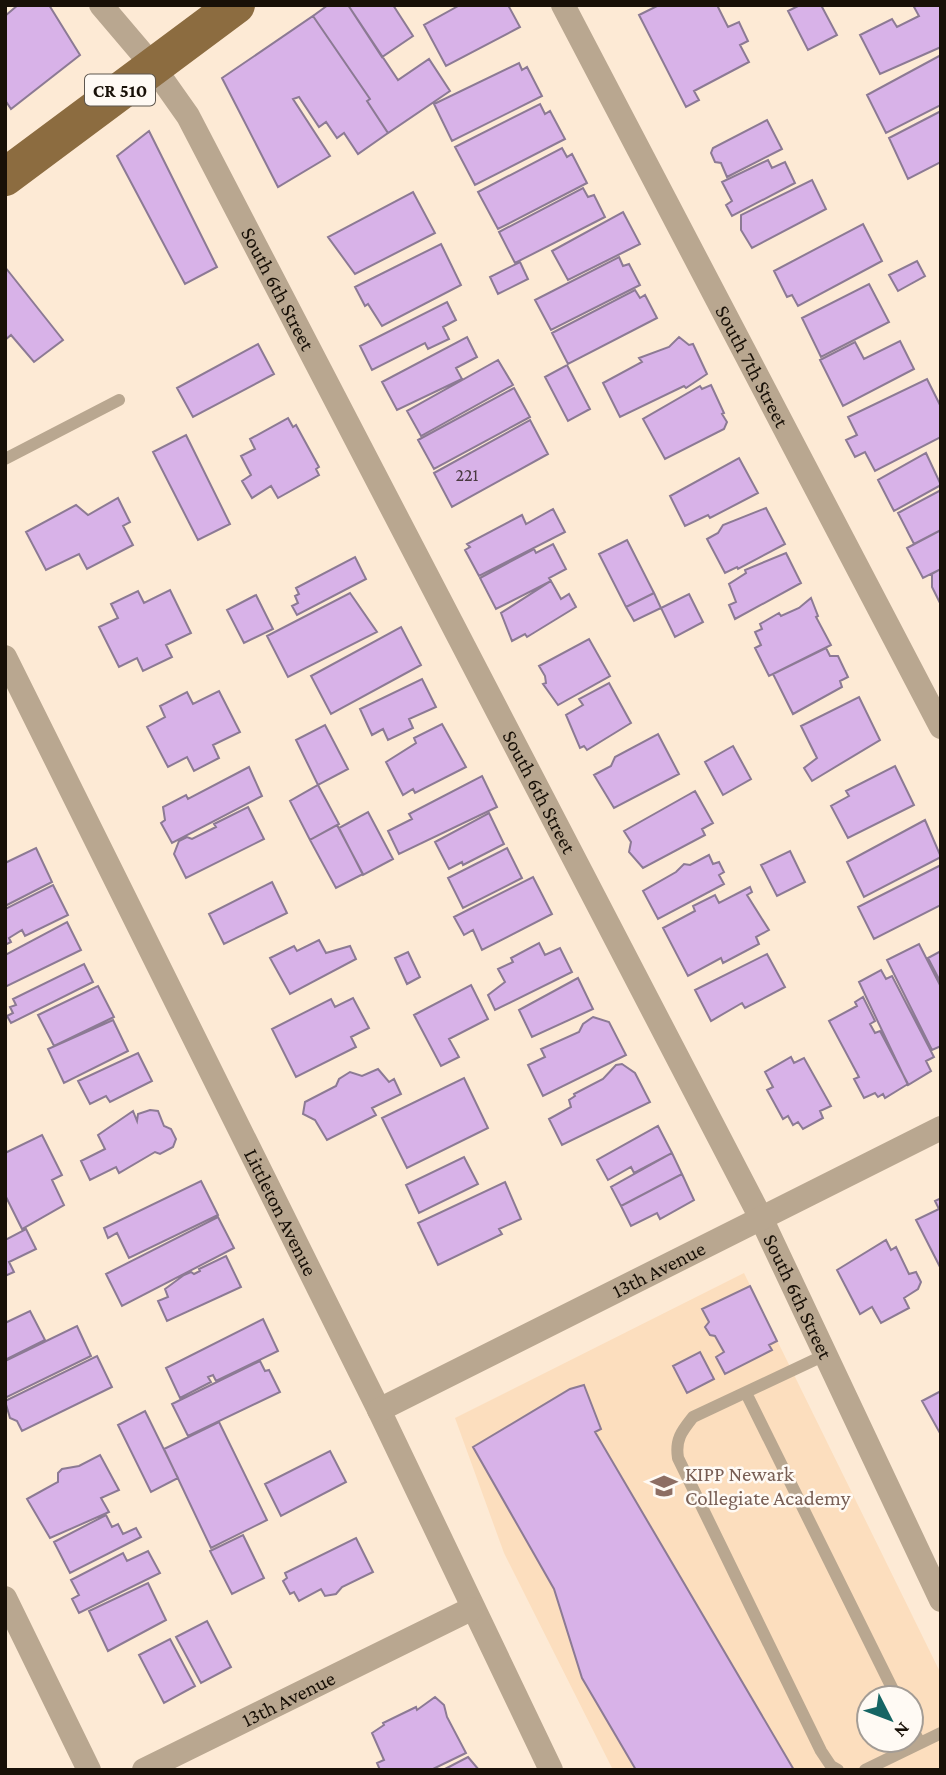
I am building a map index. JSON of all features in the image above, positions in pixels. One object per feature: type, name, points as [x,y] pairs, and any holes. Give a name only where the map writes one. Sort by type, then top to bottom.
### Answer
[{"type":"main road","name":"CR 510","points":[[5,177],[236,5]]},
{"type":"street","name":"South 6th Street","points":[[101,5],[152,65],[187,116],[762,1220],[941,1600]]},
{"type":"street","name":"South 7th Street","points":[[564,5],[941,727]]},
{"type":"street","name":"Littleton Avenue","points":[[5,657],[379,1410],[471,1609],[551,1770]]},
{"type":"street","name":"13th Avenue","points":[[379,1410],[941,1128]]},
{"type":"street","points":[[5,1598],[89,1770]]},
{"type":"street","name":"13th Avenue","points":[[144,1770],[471,1609]]},
{"type":"lane","points":[[5,459],[119,400]]},
{"type":"lane","points":[[827,1354],[693,1417],[680,1434],[676,1445],[678,1458],[821,1751],[831,1766],[838,1770]]},
{"type":"lane","points":[[746,1393],[890,1684]]},
{"type":"lane","points":[[925,1741],[941,1733]]},
{"type":"lane","points":[[865,1770],[897,1754]]},
{"type":"shaded area","name":"KIPP Newark Collegiate Academy","points":[[744,1273],[941,1674],[941,1770],[613,1770],[504,1553],[455,1418]]},
{"type":"building","points":[[18,5],[49,5],[80,55],[11,109],[5,100],[5,16]]},
{"type":"building","points":[[328,5],[348,5],[398,80],[429,59],[450,91],[388,133],[367,101],[370,99],[313,16]]},
{"type":"building","points":[[348,5],[393,5],[413,36],[382,57]]},
{"type":"building","points":[[460,5],[508,5],[520,27],[446,66],[424,25]]},
{"type":"building","points":[[659,5],[717,5],[728,27],[739,22],[748,41],[740,45],[749,62],[694,91],[699,100],[686,107],[639,15]]},
{"type":"building","points":[[800,5],[821,5],[837,35],[808,50],[788,11]]},
{"type":"building","points":[[941,5],[941,47],[880,74],[860,35],[892,19],[897,27],[919,16],[914,7]]},
{"type":"building","points":[[313,16],[370,99],[367,101],[388,133],[358,154],[344,133],[337,138],[326,122],[319,127],[299,97],[293,99],[330,156],[278,187],[222,78]]},
{"type":"building","points":[[941,55],[941,105],[886,133],[867,95]]},
{"type":"building","points":[[519,63],[522,70],[527,67],[542,96],[452,141],[434,104]]},
{"type":"building","points":[[540,104],[545,114],[550,111],[565,139],[475,185],[455,147]]},
{"type":"building","points":[[941,111],[941,162],[908,179],[889,138]]},
{"type":"building","points":[[767,120],[782,149],[727,177],[721,163],[715,162],[711,153],[713,148]]},
{"type":"building","points":[[149,131],[217,267],[185,284],[117,156]]},
{"type":"building","points":[[562,148],[567,157],[572,154],[587,183],[498,229],[478,192]]},
{"type":"building","points":[[768,160],[772,168],[785,162],[795,183],[732,216],[726,205],[732,201],[722,182]]},
{"type":"building","points":[[812,180],[826,209],[752,248],[741,230],[741,215]]},
{"type":"building","points":[[583,188],[588,197],[594,195],[605,217],[515,263],[499,232]]},
{"type":"building","points":[[413,192],[435,233],[355,274],[328,237]]},
{"type":"building","points":[[623,212],[640,244],[568,280],[552,251]]},
{"type":"building","points":[[863,224],[882,261],[798,306],[792,295],[787,297],[774,271]]},
{"type":"building","points":[[441,244],[461,285],[382,326],[368,304],[365,306],[355,287]]},
{"type":"building","points":[[619,257],[623,266],[629,264],[640,285],[551,330],[535,300]]},
{"type":"building","points":[[917,261],[925,276],[898,291],[889,275]]},
{"type":"building","points":[[520,262],[528,279],[498,294],[490,277]]},
{"type":"building","points":[[5,267],[63,340],[34,362],[11,335],[5,340]]},
{"type":"building","points":[[869,284],[889,322],[821,357],[802,318]]},
{"type":"building","points":[[635,290],[640,298],[645,295],[657,318],[568,364],[552,333]]},
{"type":"building","points":[[447,302],[456,320],[443,327],[449,339],[428,349],[425,343],[372,370],[360,346]]},
{"type":"building","points":[[467,337],[477,357],[456,368],[462,379],[397,410],[382,382]]},
{"type":"building","points":[[679,337],[689,345],[693,344],[707,374],[686,388],[684,386],[620,417],[603,383],[642,362],[639,358],[669,347]]},
{"type":"building","points":[[900,341],[914,369],[843,406],[820,360],[855,342],[864,359]]},
{"type":"building","points":[[258,344],[274,374],[193,417],[177,388]]},
{"type":"building","points":[[498,360],[513,385],[421,436],[407,411]]},
{"type":"building","points":[[567,365],[590,409],[568,421],[545,377]]},
{"type":"building","points":[[927,379],[941,407],[941,437],[875,471],[865,452],[855,457],[846,440],[857,435],[848,417]]},
{"type":"building","points":[[711,385],[727,422],[724,429],[665,459],[643,419],[700,386],[702,389]]},
{"type":"building","points":[[514,388],[530,417],[434,469],[418,440]]},
{"type":"building","points":[[288,418],[293,427],[296,425],[319,467],[316,469],[319,475],[278,498],[271,486],[252,498],[242,481],[251,475],[241,456],[255,449],[250,439]]},
{"type":"building","points":[[530,420],[548,454],[452,507],[434,473]]},
{"type":"building","points":[[186,435],[230,524],[198,540],[153,452]]},
{"type":"building","points":[[926,453],[941,485],[894,511],[878,480]]},
{"type":"building","points":[[739,458],[758,493],[710,518],[708,515],[685,526],[670,496]]},
{"type":"building","points":[[941,490],[941,530],[914,544],[898,513]]},
{"type":"building","points":[[118,498],[130,522],[123,526],[133,545],[87,569],[79,554],[46,570],[26,532],[76,505],[88,515]]},
{"type":"building","points":[[766,508],[785,544],[725,573],[707,539],[718,533],[723,525]]},
{"type":"building","points":[[553,509],[565,532],[479,576],[465,550],[470,547],[467,544],[522,515],[526,524]]},
{"type":"building","points":[[941,530],[941,569],[923,578],[907,548]]},
{"type":"building","points":[[627,540],[654,593],[626,607],[599,554]]},
{"type":"building","points":[[553,544],[566,569],[549,578],[551,581],[496,609],[480,578],[534,549],[536,553]]},
{"type":"building","points":[[786,553],[801,583],[735,619],[729,605],[736,602],[729,584],[746,573],[745,570]]},
{"type":"building","points":[[355,557],[366,579],[297,615],[292,606],[298,603],[295,596],[299,594],[296,588]]},
{"type":"building","points":[[941,569],[941,605],[932,587],[932,574]]},
{"type":"building","points":[[551,581],[561,599],[569,594],[576,607],[527,637],[525,634],[512,641],[501,613]]},
{"type":"building","points":[[170,590],[191,633],[166,645],[172,657],[143,671],[137,658],[119,667],[99,627],[118,618],[111,604],[138,591],[144,603]]},
{"type":"building","points":[[350,593],[377,632],[288,677],[267,636]]},
{"type":"building","points":[[654,593],[661,608],[634,621],[626,607]]},
{"type":"building","points":[[689,594],[703,622],[675,637],[661,608]]},
{"type":"building","points":[[256,595],[273,629],[244,643],[227,610]]},
{"type":"building","points":[[811,598],[818,616],[816,617],[831,645],[769,676],[755,648],[761,645],[755,632],[762,629],[760,624],[779,613],[781,616],[799,608]]},
{"type":"building","points":[[401,627],[421,665],[331,714],[311,676]]},
{"type":"building","points":[[589,639],[610,676],[558,705],[543,684],[546,683],[545,676],[539,666]]},
{"type":"building","points":[[826,648],[830,656],[838,656],[848,677],[840,681],[842,687],[793,714],[773,674]]},
{"type":"building","points":[[422,679],[436,707],[409,719],[413,728],[388,740],[383,729],[372,735],[360,709]]},
{"type":"building","points":[[609,683],[631,723],[587,750],[584,746],[580,748],[566,715],[583,705],[579,699]]},
{"type":"building","points":[[219,691],[240,732],[213,745],[219,758],[194,771],[187,757],[168,767],[147,727],[165,717],[160,706],[187,692],[193,704]]},
{"type":"building","points":[[859,697],[880,740],[812,781],[804,768],[817,758],[801,726]]},
{"type":"building","points":[[442,724],[466,767],[415,793],[413,789],[403,795],[386,762],[416,743],[414,738]]},
{"type":"building","points":[[325,725],[348,769],[318,785],[296,740]]},
{"type":"building","points":[[658,734],[679,774],[614,808],[594,775],[611,766],[615,757]]},
{"type":"building","points":[[733,746],[751,779],[723,795],[705,762]]},
{"type":"building","points":[[895,766],[914,805],[848,838],[831,806],[849,796],[846,791]]},
{"type":"building","points":[[249,767],[262,796],[172,843],[161,823],[165,820],[163,807],[186,795],[188,799]]},
{"type":"building","points":[[482,776],[497,807],[399,854],[388,831],[412,819],[409,814]]},
{"type":"building","points":[[318,785],[339,824],[310,840],[290,801]]},
{"type":"building","points":[[695,791],[713,823],[702,829],[705,835],[643,868],[629,852],[631,842],[624,831]]},
{"type":"building","points":[[248,807],[264,839],[186,878],[174,854],[179,841],[187,837],[192,839],[216,827],[214,824]]},
{"type":"building","points":[[368,812],[393,859],[363,875],[339,828]]},
{"type":"building","points":[[489,813],[504,844],[463,865],[462,862],[449,869],[435,842]]},
{"type":"building","points":[[925,820],[941,857],[864,897],[847,862]]},
{"type":"building","points":[[337,825],[363,874],[336,888],[310,840]]},
{"type":"building","points":[[36,848],[52,882],[5,906],[5,863]]},
{"type":"building","points":[[507,848],[522,878],[463,908],[448,878]]},
{"type":"building","points":[[790,851],[805,882],[777,896],[761,865]]},
{"type":"building","points":[[709,855],[713,864],[719,862],[724,872],[719,875],[724,884],[658,919],[643,891],[676,872],[684,864],[690,865]]},
{"type":"building","points":[[941,865],[941,905],[874,939],[858,907]]},
{"type":"building","points":[[533,877],[552,914],[482,950],[473,930],[464,935],[454,917]]},
{"type":"building","points":[[272,882],[287,913],[224,944],[209,914]]},
{"type":"building","points":[[53,885],[68,915],[25,936],[22,930],[9,938],[11,942],[5,945],[5,909]]},
{"type":"building","points":[[750,887],[752,892],[747,895],[769,930],[756,937],[759,944],[723,963],[721,958],[688,976],[663,928],[695,911],[693,906],[715,895],[719,903]]},
{"type":"building","points":[[67,922],[81,950],[5,987],[5,955]]},
{"type":"building","points":[[319,940],[326,953],[350,946],[356,959],[290,994],[270,958],[294,946],[297,951]]},
{"type":"building","points":[[539,943],[545,955],[560,948],[572,972],[495,1010],[488,995],[505,982],[498,969],[513,962],[511,958]]},
{"type":"building","points":[[919,944],[941,987],[941,1046],[932,1050],[887,960]]},
{"type":"building","points":[[941,951],[941,983],[928,958]]},
{"type":"building","points":[[408,952],[420,977],[407,984],[395,958]]},
{"type":"building","points":[[767,954],[785,987],[745,1008],[742,1003],[711,1021],[695,990]]},
{"type":"building","points":[[84,964],[93,982],[11,1023],[7,1016],[13,1013],[10,1007],[16,1005],[13,999]]},
{"type":"building","points":[[881,970],[886,979],[892,976],[934,1057],[926,1061],[931,1071],[908,1085],[859,982]]},
{"type":"building","points":[[578,978],[593,1009],[532,1037],[519,1010]]},
{"type":"building","points":[[471,985],[488,1019],[449,1039],[459,1057],[441,1066],[414,1015]]},
{"type":"building","points":[[98,986],[114,1017],[54,1046],[38,1015]]},
{"type":"building","points":[[863,997],[875,1021],[870,1024],[875,1033],[880,1031],[908,1084],[885,1098],[883,1094],[878,1097],[875,1093],[864,1098],[854,1079],[859,1077],[829,1021],[857,1006],[855,1002]]},
{"type":"building","points":[[353,998],[369,1028],[351,1037],[356,1047],[296,1077],[272,1029],[331,999],[335,1007]]},
{"type":"building","points":[[593,1017],[609,1022],[626,1055],[543,1096],[528,1065],[545,1057],[541,1049],[579,1032],[583,1024]]},
{"type":"building","points":[[113,1020],[128,1051],[64,1083],[48,1049]]},
{"type":"building","points":[[138,1053],[152,1081],[110,1102],[106,1096],[90,1104],[78,1081]]},
{"type":"building","points":[[791,1057],[794,1063],[804,1058],[831,1106],[820,1111],[823,1118],[803,1129],[798,1122],[793,1125],[788,1116],[783,1119],[767,1090],[773,1087],[765,1072]]},
{"type":"building","points":[[622,1064],[635,1073],[650,1102],[562,1145],[549,1119],[571,1107],[569,1100],[574,1094],[603,1079],[616,1065]]},
{"type":"building","points":[[378,1069],[389,1082],[394,1079],[401,1094],[372,1108],[376,1115],[327,1140],[315,1120],[303,1114],[305,1102],[336,1086],[339,1079],[350,1072],[362,1076]]},
{"type":"building","points":[[464,1078],[488,1128],[407,1168],[382,1118]]},
{"type":"building","points":[[150,1110],[158,1111],[164,1126],[171,1129],[176,1139],[173,1147],[160,1154],[155,1152],[119,1173],[116,1167],[90,1180],[81,1161],[105,1149],[98,1135],[133,1111],[137,1121],[138,1114]]},
{"type":"building","points":[[658,1126],[672,1153],[634,1173],[631,1167],[608,1180],[597,1160]]},
{"type":"building","points":[[42,1135],[62,1175],[52,1180],[64,1205],[22,1229],[5,1195],[5,1153]]},
{"type":"building","points":[[672,1153],[682,1174],[621,1206],[611,1187]]},
{"type":"building","points":[[464,1157],[478,1184],[419,1213],[406,1185]]},
{"type":"building","points":[[682,1174],[694,1200],[660,1219],[657,1213],[631,1226],[621,1206]]},
{"type":"building","points":[[201,1181],[218,1215],[129,1258],[117,1233],[108,1238],[104,1228]]},
{"type":"building","points":[[505,1182],[521,1219],[499,1229],[502,1234],[438,1265],[418,1223]]},
{"type":"building","points":[[941,1198],[941,1269],[916,1220],[939,1209],[935,1201]]},
{"type":"building","points":[[218,1217],[234,1248],[122,1306],[106,1274]]},
{"type":"building","points":[[26,1229],[36,1249],[9,1262],[14,1272],[5,1276],[5,1240]]},
{"type":"building","points":[[886,1240],[891,1250],[896,1247],[909,1274],[916,1272],[921,1282],[918,1289],[904,1298],[909,1308],[881,1323],[872,1307],[860,1314],[837,1270]]},
{"type":"building","points":[[226,1256],[241,1287],[167,1321],[158,1301],[168,1297],[165,1289],[184,1275],[191,1272],[194,1274]]},
{"type":"building","points":[[750,1286],[777,1341],[769,1345],[772,1350],[725,1374],[716,1357],[724,1352],[715,1336],[710,1335],[705,1327],[709,1322],[702,1309]]},
{"type":"building","points":[[30,1311],[45,1340],[5,1360],[5,1323]]},
{"type":"building","points":[[263,1319],[278,1351],[216,1381],[213,1375],[208,1377],[211,1382],[180,1398],[166,1368]]},
{"type":"building","points":[[77,1326],[91,1356],[5,1398],[5,1361]]},
{"type":"building","points":[[700,1352],[714,1379],[687,1393],[673,1366]]},
{"type":"building","points":[[97,1356],[112,1387],[22,1431],[17,1421],[10,1418],[5,1401]]},
{"type":"building","points":[[260,1361],[265,1371],[269,1370],[280,1392],[188,1436],[172,1404]]},
{"type":"building","points":[[584,1385],[601,1429],[595,1432],[794,1770],[636,1770],[582,1678],[554,1589],[473,1447],[570,1389]]},
{"type":"building","points":[[941,1391],[941,1435],[922,1401]]},
{"type":"building","points":[[145,1411],[178,1478],[151,1492],[118,1425]]},
{"type":"building","points":[[219,1422],[267,1520],[211,1548],[164,1449]]},
{"type":"building","points":[[330,1451],[346,1482],[281,1516],[265,1484]]},
{"type":"building","points":[[100,1455],[119,1490],[101,1498],[109,1512],[50,1538],[27,1499],[58,1482],[58,1473],[62,1469],[79,1466]]},
{"type":"building","points":[[106,1515],[112,1527],[118,1524],[123,1534],[136,1528],[141,1537],[70,1573],[54,1542]]},
{"type":"building","points":[[243,1535],[264,1578],[232,1594],[210,1551]]},
{"type":"building","points":[[356,1538],[373,1572],[342,1587],[336,1594],[325,1596],[321,1589],[299,1601],[294,1592],[290,1594],[283,1581],[287,1578],[285,1573]]},
{"type":"building","points":[[148,1551],[160,1573],[79,1613],[72,1599],[79,1595],[71,1580],[123,1553],[127,1561]]},
{"type":"building","points":[[148,1583],[166,1620],[108,1651],[89,1611]]},
{"type":"building","points":[[207,1621],[231,1667],[201,1683],[176,1637]]},
{"type":"building","points":[[170,1639],[195,1686],[164,1703],[139,1655]]},
{"type":"building","points":[[435,1697],[444,1705],[447,1717],[466,1753],[431,1770],[380,1770],[377,1763],[384,1760],[372,1733],[384,1725],[383,1723],[416,1707],[417,1710]]},
{"type":"building","points":[[468,1757],[479,1770],[443,1770]]},
{"type":"place","name":"KIPP Newark Collegiate Academy","points":[[664,1486]]}]
